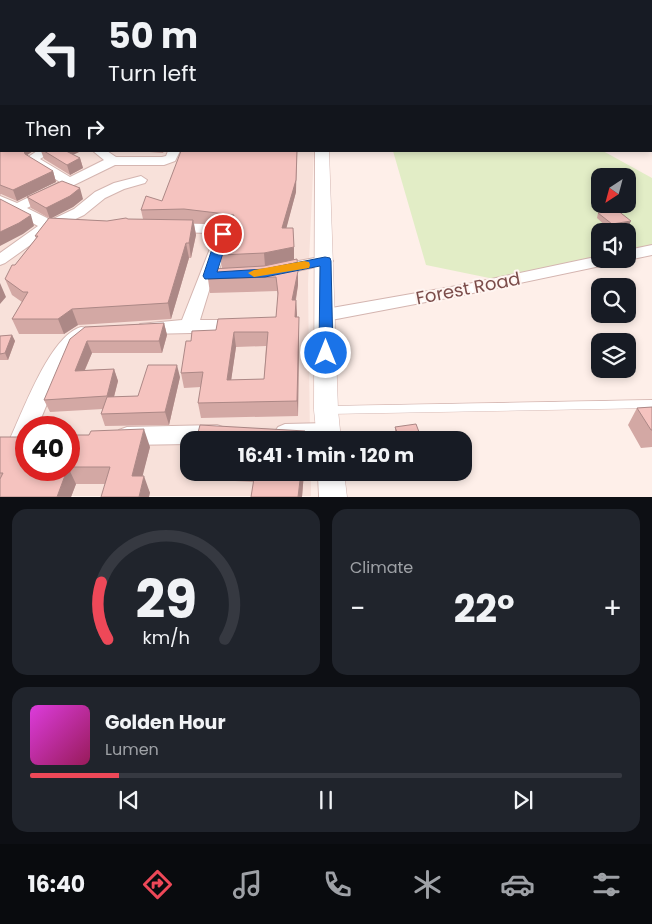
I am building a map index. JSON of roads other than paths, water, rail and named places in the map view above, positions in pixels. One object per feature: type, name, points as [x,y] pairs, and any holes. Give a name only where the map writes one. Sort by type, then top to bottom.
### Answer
[{"type":"street","points":[[45,152],[34,158],[34,161],[70,182]]},
{"type":"street","points":[[100,152],[113,161]]},
{"type":"street","points":[[17,208],[113,161],[164,161],[171,158],[174,152]]},
{"type":"street","points":[[322,152],[328,431]]},
{"type":"street","points":[[0,260],[44,228],[79,212],[100,195],[119,186],[141,180]]},
{"type":"street","points":[[0,200],[42,221],[44,228]]},
{"type":"street","points":[[164,229],[209,229],[223,234],[189,326]]},
{"type":"street","points":[[636,253],[652,250]]},
{"type":"street","points":[[265,273],[325,261]]},
{"type":"street","name":"Forest Road","points":[[326,315],[468,289],[591,263]]},
{"type":"street","points":[[209,276],[246,274]]},
{"type":"street","points":[[130,328],[248,326]]},
{"type":"street","points":[[28,416],[57,360],[69,342],[84,331],[100,330]]},
{"type":"street","points":[[109,437],[180,435]]},
{"type":"street","points":[[332,481],[333,496]]},
{"type":"lane","points":[[326,410],[652,404]]}]
